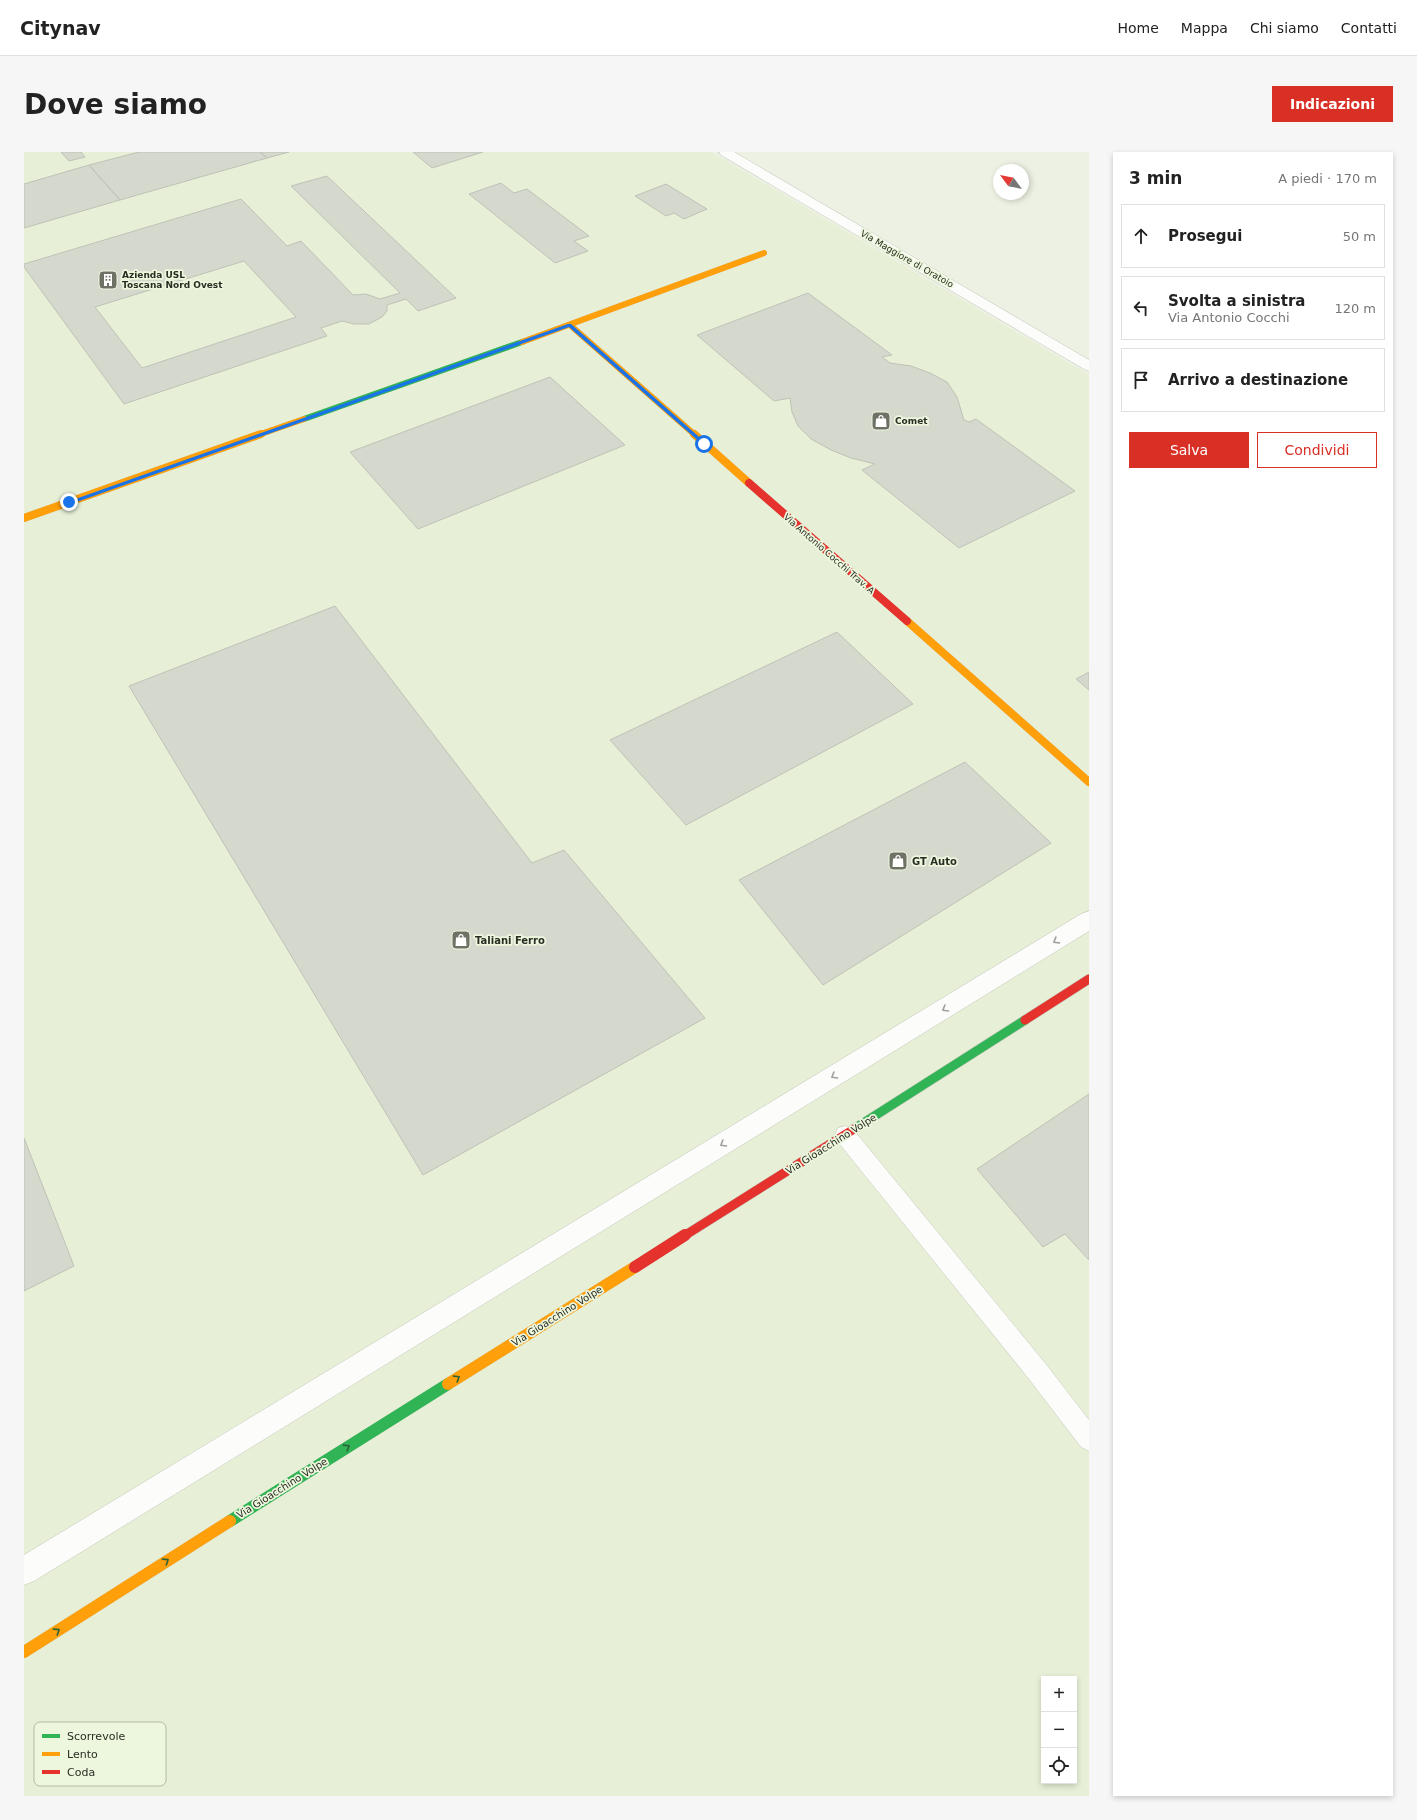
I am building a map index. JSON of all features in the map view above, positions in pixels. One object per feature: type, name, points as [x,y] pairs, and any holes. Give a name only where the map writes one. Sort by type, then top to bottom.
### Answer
[{"type":"street","name":"Via Maggiore di Oratoio","points":[[726,152],[1089,366]]},
{"type":"street","points":[[24,518],[570,325],[764,254]]},
{"type":"street","name":"Via Antonio Cocchi Trav. A","points":[[570,325],[1089,782]]},
{"type":"street","points":[[24,1571],[1089,920]]},
{"type":"street","name":"Via Gioacchino Volpe","points":[[24,1652],[294,1480],[845,1135],[1089,979]]},
{"type":"lane","points":[[845,1135],[1037,1371],[1089,1438]]},
{"type":"shaded area","points":[[24,152],[711,152],[1089,375],[1089,1796],[24,1796]]},
{"type":"building","points":[[61,152],[81,152],[85,157],[69,161]]},
{"type":"building","points":[[139,152],[260,152],[267,158],[120,200],[89,165]]},
{"type":"building","points":[[260,152],[289,152],[267,158]]},
{"type":"building","points":[[413,152],[483,152],[432,168]]},
{"type":"building","points":[[89,165],[120,200],[24,228],[24,184]]},
{"type":"building","name":"Azienda USL Toscana Nord Ovest","points":[[327,176],[456,298],[418,311],[406,299],[387,305],[387,311],[382,317],[369,324],[354,324],[342,321],[321,328],[327,336],[124,404],[24,267],[24,264],[241,199],[287,246],[301,241],[353,295],[366,294],[380,299],[400,293],[291,186]],"holes":[[[244,261],[296,317],[142,368],[95,307]]]},
{"type":"building","points":[[501,183],[514,193],[527,189],[589,236],[574,241],[588,251],[555,263],[469,194]]},
{"type":"building","points":[[666,184],[707,209],[684,219],[674,213],[666,216],[635,196]]},
{"type":"building","name":"Comet","points":[[808,293],[892,355],[882,357],[890,363],[911,366],[930,373],[947,382],[957,397],[964,420],[969,422],[976,419],[1075,491],[959,548],[862,470],[875,464],[851,458],[831,450],[811,439],[798,426],[792,412],[790,398],[774,401],[697,335]]},
{"type":"building","points":[[550,377],[625,445],[418,529],[350,452]]},
{"type":"building","name":"Taliani Ferro","points":[[335,606],[532,863],[564,850],[705,1018],[423,1175],[129,686]]},
{"type":"building","points":[[837,632],[913,704],[686,825],[610,740]]},
{"type":"building","points":[[1089,672],[1089,690],[1076,679]]},
{"type":"building","name":"GT Auto","points":[[965,762],[1051,843],[823,985],[739,880]]},
{"type":"building","points":[[1089,1094],[1089,1260],[1065,1234],[1043,1247],[977,1169]]},
{"type":"building","points":[[24,1138],[74,1266],[24,1291]]},
{"type":"traffic: fast","points":[[304,419],[522,342]]},
{"type":"traffic: fast","points":[[854,1129],[1025,1020]]},
{"type":"traffic: fast","points":[[230,1521],[448,1384]]},
{"type":"traffic: slow","points":[[522,342],[764,253]]},
{"type":"traffic: slow","points":[[570,325],[749,483]]},
{"type":"traffic: slow","points":[[24,518],[304,419]]},
{"type":"traffic: slow","points":[[907,621],[1089,782]]},
{"type":"traffic: slow","points":[[448,1384],[635,1267]]},
{"type":"traffic: slow","points":[[24,1652],[230,1521]]},
{"type":"traffic: jam","points":[[749,483],[907,621]]},
{"type":"traffic: jam","points":[[1025,1020],[1089,979]]},
{"type":"traffic: jam","points":[[635,1267],[854,1129]]},
{"type":"place","name":"Azienda USL Toscana Nord Ovest","points":[[108,280]]},
{"type":"place","name":"Comet","points":[[881,421]]},
{"type":"place","name":"GT Auto","points":[[898,861]]},
{"type":"place","name":"Taliani Ferro","points":[[461,940]]},
{"type":"route","points":[[69,502],[570,325],[704,444]]}]
